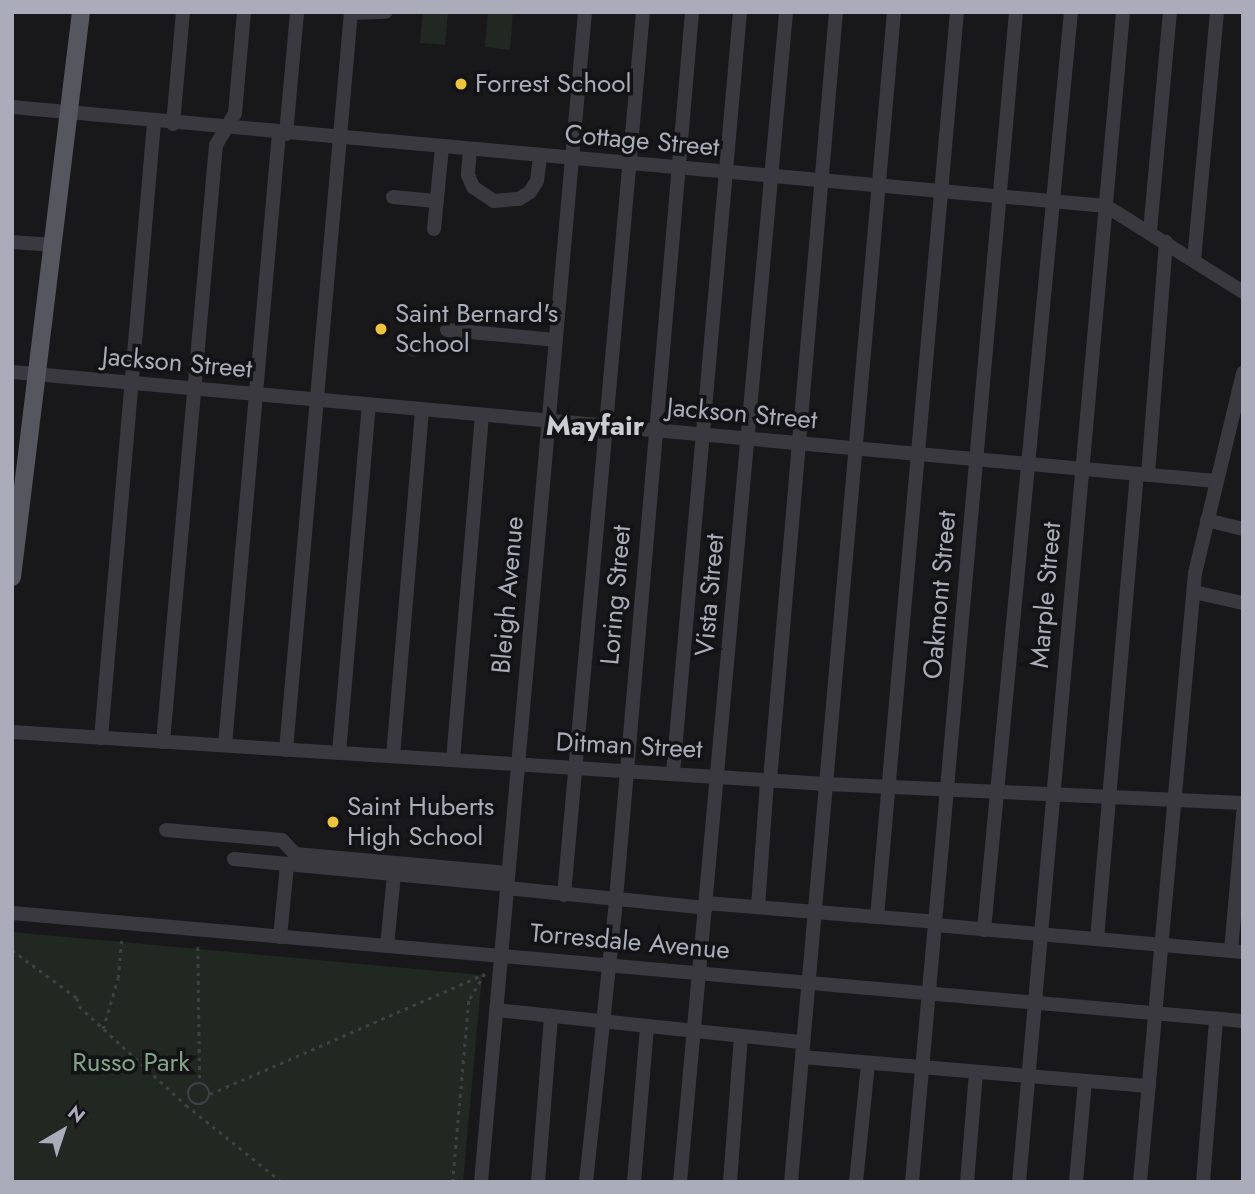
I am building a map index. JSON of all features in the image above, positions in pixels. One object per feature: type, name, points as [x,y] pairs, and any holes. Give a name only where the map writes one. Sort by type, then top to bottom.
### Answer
[{"type":"main road","points":[[12,576],[17,505],[37,374],[81,12]]},
{"type":"street","points":[[173,124],[183,12]]},
{"type":"street","points":[[163,743],[217,139],[234,113],[244,12]]},
{"type":"street","points":[[225,745],[256,394],[297,12]]},
{"type":"street","points":[[286,750],[351,12],[386,12]]},
{"type":"street","name":"Bleigh Avenue","points":[[481,1182],[585,12]]},
{"type":"street","points":[[564,895],[643,12]]},
{"type":"street","name":"Loring Street","points":[[586,1182],[600,1022],[615,900],[692,12]]},
{"type":"street","points":[[673,773],[740,12]]},
{"type":"street","name":"Vista Street","points":[[680,1182],[719,776],[786,12]]},
{"type":"street","points":[[758,907],[836,12]]},
{"type":"street","points":[[791,1182],[894,12]]},
{"type":"street","points":[[877,917],[957,12]]},
{"type":"street","name":"Oakmont Street","points":[[912,1182],[1016,12]]},
{"type":"street","points":[[984,930],[1070,12]]},
{"type":"street","name":"Marple Street","points":[[1019,1182],[1123,12]]},
{"type":"street","points":[[1150,231],[1170,12]]},
{"type":"street","points":[[1194,260],[1217,12]]},
{"type":"street","name":"Cottage Street","points":[[12,107],[173,124],[342,135],[470,150],[1106,206],[1150,231],[1243,292]]},
{"type":"street","points":[[101,738],[154,122]]},
{"type":"street","points":[[434,229],[442,147]]},
{"type":"street","points":[[470,150],[468,175],[473,187],[494,201],[519,199],[530,192],[537,181],[540,156]]},
{"type":"street","points":[[394,197],[436,201]]},
{"type":"street","points":[[12,242],[53,245]]},
{"type":"street","points":[[1097,939],[1107,795],[1166,242]]},
{"type":"street","points":[[447,330],[556,340]]},
{"type":"street","name":"Jackson Street","points":[[12,372],[1216,481]]},
{"type":"street","points":[[1140,1182],[1194,592],[1207,520],[1243,373]]},
{"type":"street","points":[[339,752],[369,404]]},
{"type":"street","points":[[393,756],[422,410]]},
{"type":"street","points":[[453,760],[482,416]]},
{"type":"street","points":[[1207,520],[1243,529]]},
{"type":"street","points":[[1194,592],[1243,603]]},
{"type":"street","name":"Ditman Street","points":[[12,732],[826,784],[1243,803]]},
{"type":"street","points":[[166,830],[282,840],[295,855],[508,882],[564,895],[877,917],[984,930],[1237,952],[1243,813]]},
{"type":"street","points":[[234,859],[394,875],[508,882]]},
{"type":"street","points":[[280,937],[287,864]]},
{"type":"street","points":[[387,946],[394,875]]},
{"type":"street","name":"Torresdale Avenue","points":[[12,913],[700,974],[929,991],[1243,1021]]},
{"type":"street","points":[[496,1010],[741,1037],[868,1064],[1149,1086]]},
{"type":"street","points":[[538,1182],[551,1016]]},
{"type":"street","points":[[1203,1182],[1216,1019]]},
{"type":"street","points":[[634,1182],[647,1027]]},
{"type":"street","points":[[730,1182],[741,1037]]},
{"type":"street","points":[[856,1182],[868,1064]]},
{"type":"street","points":[[967,1182],[976,1072]]},
{"type":"street","points":[[1076,1182],[1085,1081]]},
{"type":"path","points":[[103,1029],[118,978],[121,940]]},
{"type":"path","points":[[198,947],[200,1083],[210,1094]]},
{"type":"path","points":[[12,950],[77,998],[79,1006],[186,1105],[282,1182]]},
{"type":"path","points":[[190,1101],[203,1104],[210,1094],[485,974],[469,1001],[453,1182]]},
{"type":"path","points":[[186,1105],[190,1101],[190,1087],[200,1083]]},
{"type":"green space","points":[[423,12],[448,12],[445,45],[420,43]]},
{"type":"green space","points":[[488,12],[513,12],[510,50],[485,47]]},
{"type":"green space","points":[[414,337],[421,340],[424,347],[421,354],[414,357],[407,354],[404,347],[407,340]]},
{"type":"green space","name":"Russo Park","points":[[12,932],[482,975],[463,1182],[12,1182]]},
{"type":"place","name":"Forrest School","points":[[461,84]]},
{"type":"place","name":"Saint Bernard's School","points":[[381,329]]},
{"type":"place","name":"Saint Huberts High School","points":[[333,822]]},
{"type":"district","name":"Mayfair","points":[[595,426]]}]
